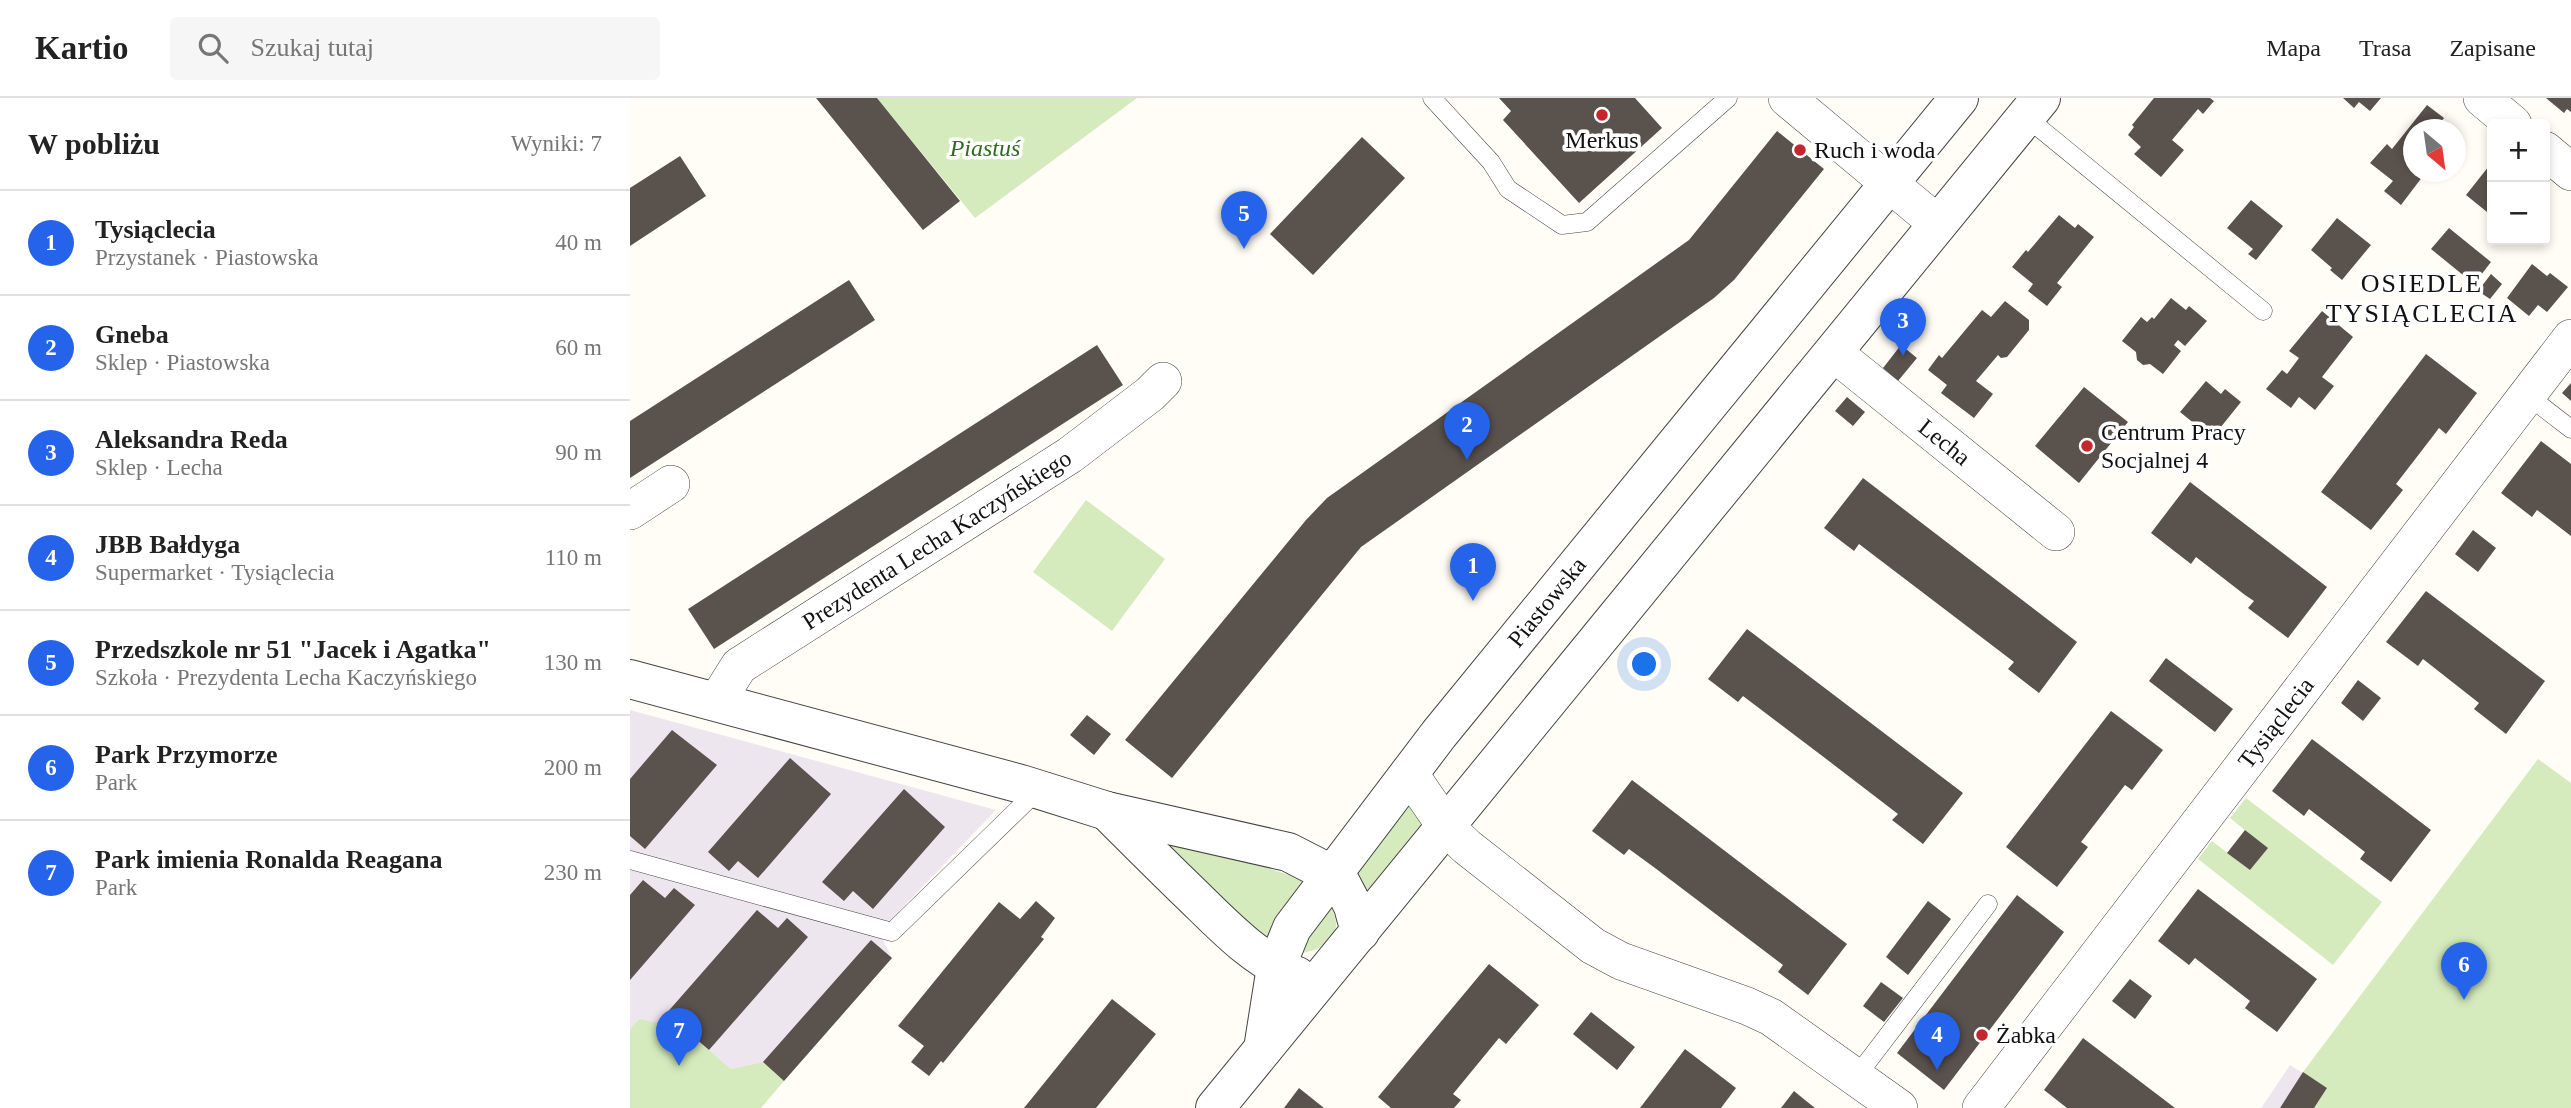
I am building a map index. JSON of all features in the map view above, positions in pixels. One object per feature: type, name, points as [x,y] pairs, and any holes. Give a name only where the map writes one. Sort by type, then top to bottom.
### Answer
[{"type":"street","points":[[1787,98],[1938,224]]},
{"type":"street","name":"Piastowska","points":[[1263,1049],[1276,967],[1292,928],[1409,773],[1959,98]]},
{"type":"street","points":[[2482,98],[2508,119]]},
{"type":"street","points":[[1215,1108],[2034,107]]},
{"type":"street","points":[[2550,154],[2571,172]]},
{"type":"street","name":"Tysiąclecia","points":[[1981,1108],[2571,338]]},
{"type":"street","name":"Lecha","points":[[1834,353],[2056,532]]},
{"type":"street","name":"Prezydenta Lecha Kaczyńskiego","points":[[717,701],[739,666],[1070,455],[1163,381]]},
{"type":"street","points":[[630,511],[671,484]]},
{"type":"street","points":[[630,679],[1039,789],[1107,811],[1288,852],[1334,875],[1353,906],[1360,932]]},
{"type":"street","points":[[1409,773],[1446,827],[1466,847],[1593,946],[1620,961],[1771,1017],[1899,1108]]},
{"type":"street","points":[[1107,811],[1227,929],[1276,967],[1318,984]]},
{"type":"lane","points":[[1433,98],[1491,162],[1508,189],[1562,225],[1587,222],[1728,98]]},
{"type":"lane","points":[[2034,107],[2263,310]]},
{"type":"lane","points":[[2527,395],[2571,429]]},
{"type":"lane","points":[[630,860],[892,932],[1039,789]]},
{"type":"lane","points":[[1856,1077],[1988,904]]},
{"type":"shaded area","points":[[630,710],[996,810],[879,932],[892,958],[784,1081],[763,1062],[731,1069],[688,1032],[680,1042],[639,1019],[630,1029]]},
{"type":"shaded area","points":[[2290,1065],[2327,1088],[2314,1108],[2261,1108]]},
{"type":"green space","name":"Piastuś","points":[[877,98],[1137,98],[975,218]]},
{"type":"green space","points":[[1086,500],[1165,559],[1112,631],[1033,572]]},
{"type":"green space","points":[[2538,759],[2571,783],[2571,1108],[2314,1108],[2327,1088],[2303,1072]]},
{"type":"green space","points":[[2246,798],[2382,902],[2333,965],[2198,859],[2212,841],[2250,870],[2267,848],[2230,818]]},
{"type":"green space","points":[[1412,804],[1423,827],[1365,899],[1352,875]]},
{"type":"green space","points":[[1145,838],[1264,867],[1308,881],[1266,939]]},
{"type":"green space","points":[[1328,903],[1336,921],[1332,937],[1314,950],[1293,953]]},
{"type":"green space","points":[[639,1019],[658,1023],[680,1042],[688,1032],[731,1069],[763,1062],[784,1081],[761,1108],[630,1108],[630,1029]]},
{"type":"building","points":[[816,98],[877,98],[960,201],[923,230]]},
{"type":"building","points":[[1499,98],[1635,98],[1662,128],[1579,203],[1503,120],[1511,111]]},
{"type":"building","points":[[2154,98],[2210,98],[2214,101],[2203,114],[2198,109],[2172,140],[2184,150],[2161,177],[2134,154],[2141,147],[2128,135],[2134,127],[2132,125]]},
{"type":"building","points":[[2343,98],[2381,98],[2370,111],[2359,102],[2354,108]]},
{"type":"building","points":[[2546,98],[2571,98],[2571,112],[2567,109],[2564,113]]},
{"type":"building","points":[[2427,105],[2444,118],[2443,119],[2416,119]]},
{"type":"building","points":[[1777,131],[1824,169],[1734,280],[1714,298],[1361,547],[1172,778],[1125,740],[1327,498],[1689,240]]},
{"type":"building","points":[[2403,135],[2403,182],[2418,182],[2401,205],[2384,191],[2393,181],[2370,163],[2387,144],[2392,149]]},
{"type":"building","points":[[1362,137],[1405,178],[1313,275],[1270,234]]},
{"type":"building","points":[[680,156],[706,196],[630,246],[630,188]]},
{"type":"building","points":[[2487,169],[2487,212],[2466,195]]},
{"type":"building","points":[[2251,200],[2283,226],[2256,260],[2248,254],[2253,249],[2227,228]]},
{"type":"building","points":[[2059,215],[2075,228],[2078,224],[2094,237],[2057,283],[2062,287],[2047,306],[2028,291],[2033,284],[2012,267]]},
{"type":"building","points":[[2337,218],[2371,245],[2342,280],[2311,250]]},
{"type":"building","points":[[2449,228],[2491,262],[2474,284],[2431,249]]},
{"type":"building","points":[[2532,264],[2547,276],[2550,273],[2568,287],[2547,312],[2538,305],[2529,316],[2507,298]]},
{"type":"building","points":[[2491,274],[2502,284],[2490,299],[2478,291]]},
{"type":"building","points":[[849,280],[875,320],[630,478],[630,421]]},
{"type":"building","points":[[2171,298],[2186,310],[2189,306],[2207,321],[2185,346],[2178,340],[2174,345],[2181,351],[2163,374],[2150,364],[2143,365],[2137,360],[2136,352],[2122,341],[2141,317],[2147,322],[2152,317],[2154,319]]},
{"type":"building","points":[[2005,301],[2029,320],[2029,330],[2007,357],[2001,358],[1998,355],[1976,381],[1993,394],[1974,418],[1941,393],[1947,385],[1928,370],[1939,355],[1942,358],[1982,310],[1991,317]]},
{"type":"building","points":[[2322,311],[2353,337],[2322,377],[2334,386],[2315,410],[2299,397],[2291,408],[2266,389],[2282,370],[2287,374],[2299,358],[2289,351]]},
{"type":"building","points":[[1097,345],[1123,385],[714,649],[688,609]]},
{"type":"building","points":[[1901,345],[1917,358],[1898,381],[1883,368]]},
{"type":"building","points":[[2426,354],[2477,393],[2446,434],[2439,428],[2396,484],[2403,490],[2371,530],[2321,492]]},
{"type":"building","points":[[2206,381],[2221,394],[2225,389],[2241,402],[2212,438],[2180,412]]},
{"type":"building","points":[[2571,383],[2571,401],[2562,393]]},
{"type":"building","points":[[2084,387],[2128,422],[2079,483],[2035,446]]},
{"type":"building","points":[[1847,397],[1865,412],[1853,426],[1835,411]]},
{"type":"building","points":[[2541,441],[2571,464],[2571,536],[2537,510],[2532,517],[2501,493]]},
{"type":"building","points":[[1863,478],[2077,642],[2039,693],[2008,669],[2014,662],[1859,544],[1854,551],[1824,528]]},
{"type":"building","points":[[2190,482],[2327,587],[2288,638],[2248,608],[2254,601],[2196,557],[2191,564],[2151,533]]},
{"type":"building","points":[[2473,530],[2496,548],[2478,572],[2455,554]]},
{"type":"building","points":[[2426,591],[2545,681],[2506,734],[2474,709],[2479,703],[2423,659],[2418,666],[2386,642]]},
{"type":"building","points":[[1747,629],[1963,793],[1923,844],[1892,820],[1898,814],[1743,696],[1738,702],[1708,679]]},
{"type":"building","points":[[2166,658],[2233,709],[2215,732],[2149,681]]},
{"type":"building","points":[[2358,680],[2381,698],[2363,721],[2341,703]]},
{"type":"building","points":[[2111,711],[2163,750],[2132,790],[2125,785],[2081,842],[2088,847],[2057,887],[2006,847]]},
{"type":"building","points":[[1087,715],[1111,734],[1094,755],[1070,735]]},
{"type":"building","points":[[672,730],[717,765],[645,849],[630,836],[630,779]]},
{"type":"building","points":[[2312,739],[2431,830],[2391,882],[2360,859],[2365,852],[2309,809],[2304,816],[2272,791]]},
{"type":"building","points":[[790,758],[831,794],[758,878],[738,861],[729,871],[708,852]]},
{"type":"building","points":[[1632,780],[1847,944],[1808,995],[1778,972],[1783,965],[1629,849],[1624,855],[1592,831]]},
{"type":"building","points":[[904,789],[945,827],[873,909],[853,891],[844,901],[822,882]]},
{"type":"building","points":[[2245,830],[2268,848],[2250,870],[2227,853]]},
{"type":"building","points":[[643,880],[665,898],[674,888],[695,905],[630,980],[630,895]]},
{"type":"building","points":[[2198,889],[2317,979],[2277,1032],[2245,1008],[2250,1001],[2195,958],[2189,965],[2158,941]]},
{"type":"building","points":[[2017,895],[2064,932],[1944,1090],[1897,1053]]},
{"type":"building","points":[[1036,901],[1055,918],[1041,937],[1044,939],[943,1063],[941,1061],[929,1076],[911,1062],[924,1046],[898,1026],[999,902],[1020,919]]},
{"type":"building","points":[[1928,901],[1951,919],[1908,975],[1886,957]]},
{"type":"building","points":[[757,910],[778,928],[787,918],[808,937],[709,1050],[688,1032],[680,1042],[658,1023]]},
{"type":"building","points":[[871,940],[892,958],[784,1081],[763,1062]]},
{"type":"building","points":[[1489,964],[1539,1005],[1506,1044],[1499,1038],[1453,1094],[1461,1100],[1454,1108],[1391,1108],[1378,1097]]},
{"type":"building","points":[[2130,979],[2152,996],[2135,1019],[2112,1001]]},
{"type":"building","points":[[1881,982],[1903,998],[1884,1022],[1863,1006]]},
{"type":"building","points":[[1112,999],[1156,1034],[1096,1108],[1024,1108]]},
{"type":"building","points":[[1591,1012],[1635,1047],[1617,1070],[1573,1034]]},
{"type":"building","points":[[2083,1038],[2175,1108],[2067,1108],[2044,1090]]},
{"type":"building","points":[[1685,1049],[1736,1088],[1721,1108],[1640,1108]]},
{"type":"building","points":[[2303,1072],[2327,1088],[2314,1108],[2280,1108]]},
{"type":"building","points":[[1299,1088],[1324,1108],[1284,1108]]},
{"type":"building","points":[[1794,1091],[1805,1100],[1815,1108],[1781,1108]]},
{"type":"place","name":"Merkus","points":[[1602,115]]},
{"type":"place","name":"Ruch i woda","points":[[1800,150]]},
{"type":"place","name":"Przedszkole nr 51 \"Jacek i Agatka\"","points":[[1244,249]]},
{"type":"place","name":"Aleksandra Reda","points":[[1903,356]]},
{"type":"place","name":"Centrum Pracy Socjalnej 4","points":[[2087,446]]},
{"type":"place","name":"Gneba","points":[[1467,460]]},
{"type":"place","name":"Tysiąclecia","points":[[1473,601]]},
{"type":"place","name":"Park Przymorze","points":[[2464,1000]]},
{"type":"place","name":"Żabka","points":[[1982,1035]]},
{"type":"place","name":"Park imienia Ronalda Reagana","points":[[679,1066]]},
{"type":"place","name":"JBB Bałdyga","points":[[1937,1070]]},
{"type":"district","name":"OSIEDLE TYSIĄCLECIA","points":[[2422,298]]}]
